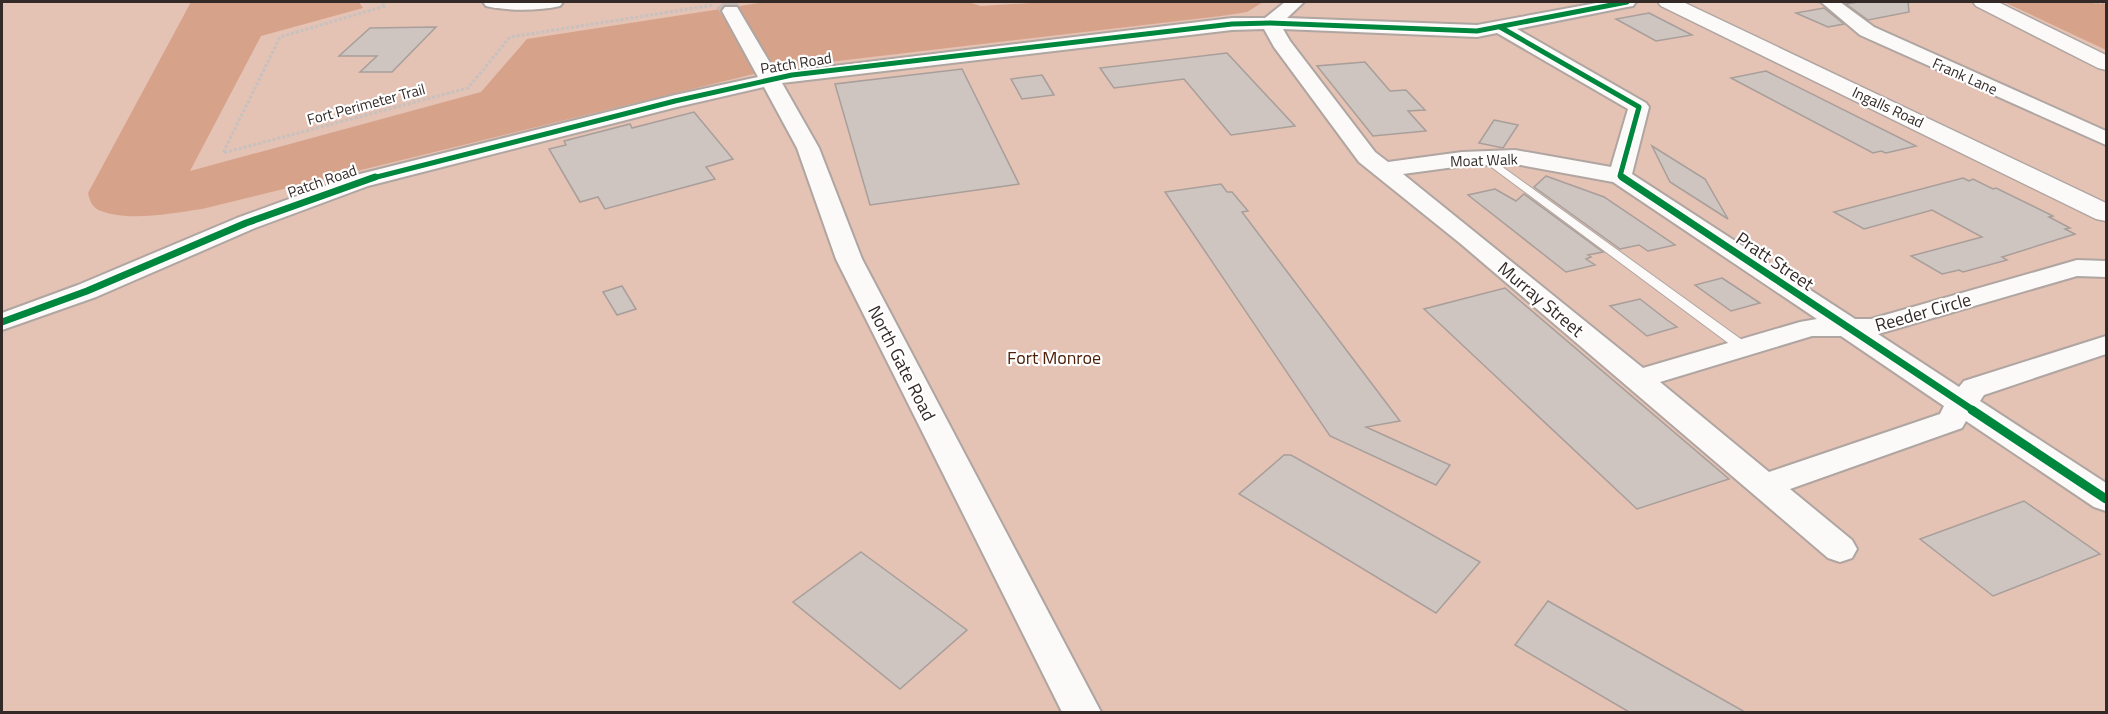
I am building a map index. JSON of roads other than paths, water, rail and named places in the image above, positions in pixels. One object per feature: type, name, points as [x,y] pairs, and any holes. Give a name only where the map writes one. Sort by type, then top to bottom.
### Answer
[{"type":"street","points":[[492,2],[525,4],[554,2]]},
{"type":"street","points":[[1270,23],[1295,2]]},
{"type":"street","name":"Patch Road","points":[[2,322],[87,291],[246,223],[360,181],[768,77],[1232,24],[1270,23],[1477,31],[1628,2]]},
{"type":"street","name":"Ingalls Road","points":[[1668,2],[2105,212]]},
{"type":"street","name":"Frank Lane","points":[[1830,2],[1867,31],[2106,139]]},
{"type":"street","points":[[1983,2],[2106,63]]},
{"type":"street","name":"North Gate Road","points":[[726,7],[808,148],[849,259],[1082,712]]},
{"type":"street","name":"Murray Street","points":[[1270,23],[1281,43],[1366,157],[1470,239],[1762,486],[1840,549]]},
{"type":"street","points":[[1500,27],[1639,107],[1620,176]]},
{"type":"street","name":"Moat Walk","points":[[1383,170],[1486,158],[1515,157],[1620,176]]},
{"type":"street","name":"Pratt Street","points":[[1620,176],[2106,499]]},
{"type":"street","name":"Reeder Circle","points":[[1636,380],[1810,328],[1872,327],[2077,268],[2106,269]]},
{"type":"street","points":[[1762,486],[1951,421],[1961,402],[1974,388],[2106,345]]},
{"type":"lane","points":[[1486,158],[1744,348]]},
{"type":"tunnel","points":[[725,2],[731,11]]},
{"type":"park label","name":"Fort Monroe","points":[[1054,357]]}]
